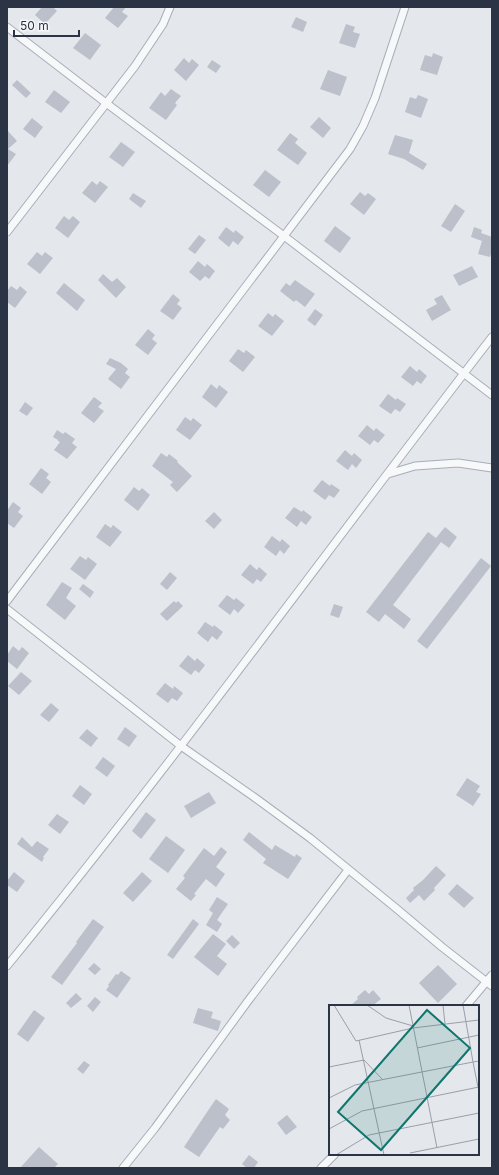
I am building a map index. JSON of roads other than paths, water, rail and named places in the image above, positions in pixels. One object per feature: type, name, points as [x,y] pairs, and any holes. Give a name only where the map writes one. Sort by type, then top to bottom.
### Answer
[{"type":"street","points":[[7,232],[135,66],[163,24],[170,7]]},
{"type":"street","points":[[7,601],[350,149],[363,126],[375,98],[405,7]]},
{"type":"street","points":[[7,27],[492,395]]},
{"type":"street","points":[[7,966],[181,746],[492,337]]},
{"type":"street","points":[[387,474],[415,466],[458,464],[492,468]]},
{"type":"street","points":[[7,609],[181,746],[284,818],[489,984]]},
{"type":"street","points":[[122,1168],[155,1128],[248,1001],[348,870]]},
{"type":"street","points":[[467,1005],[489,984],[492,975]]},
{"type":"street","points":[[322,1168],[334,1155]]}]
